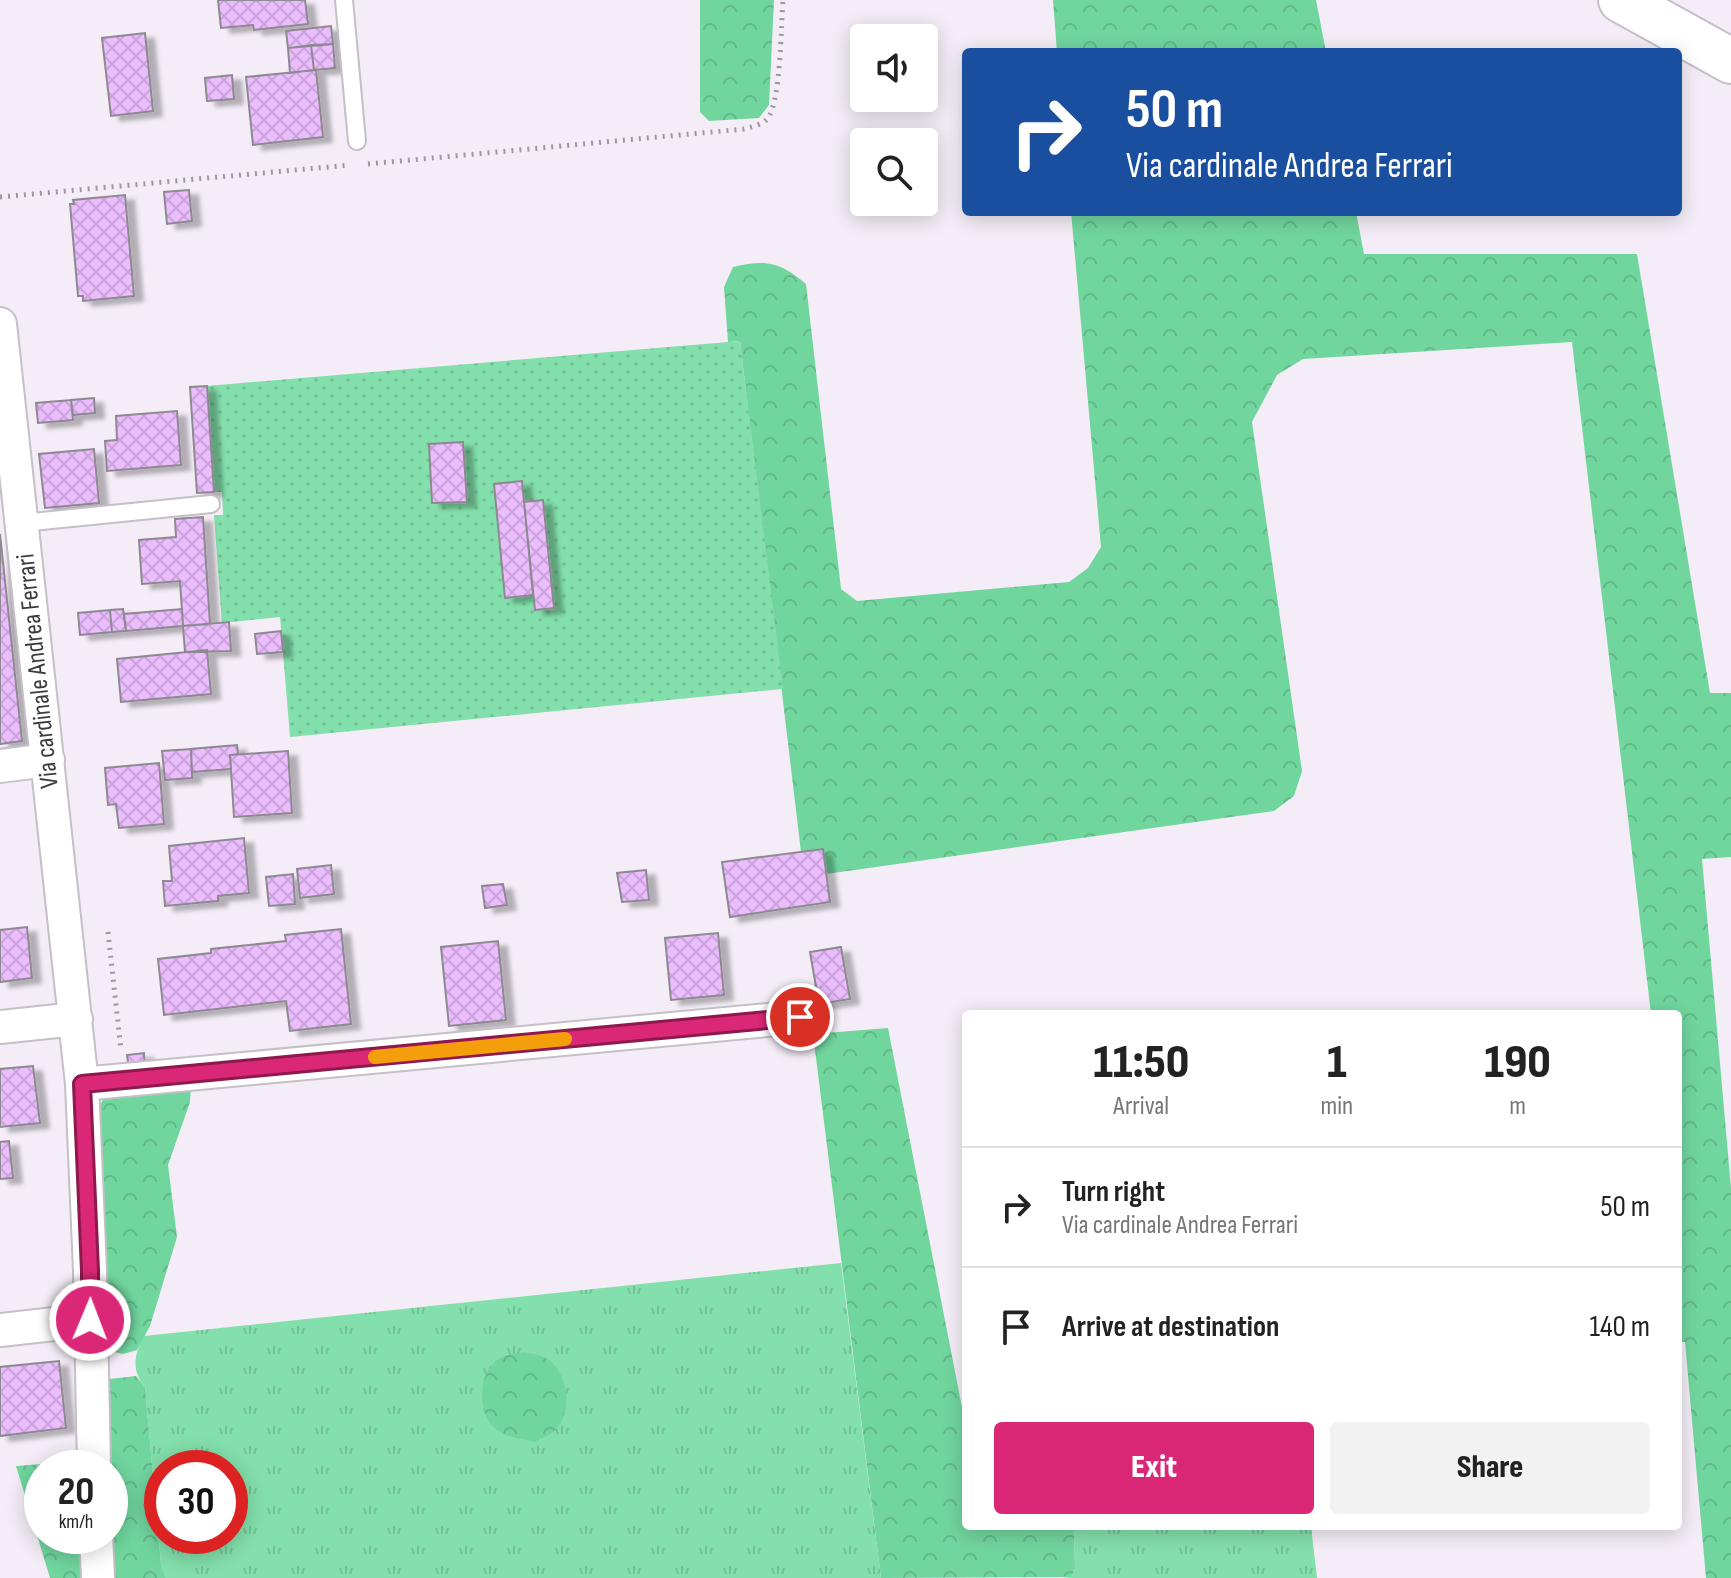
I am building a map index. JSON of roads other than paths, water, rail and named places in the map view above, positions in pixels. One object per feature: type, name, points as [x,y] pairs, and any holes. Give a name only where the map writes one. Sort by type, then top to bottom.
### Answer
[{"type":"street","points":[[1621,0],[1731,61]]},
{"type":"street","name":"Via cardinale Andrea Ferrari","points":[[0,324],[82,1084],[94,1450]]},
{"type":"street","points":[[0,766],[48,760]]},
{"type":"street","points":[[82,1084],[800,1017]]},
{"type":"street","points":[[0,1027],[76,1019]]},
{"type":"street","points":[[0,1330],[90,1320]]},
{"type":"street","points":[[97,1554],[98,1578]]},
{"type":"lane","points":[[344,0],[357,141]]},
{"type":"lane","points":[[22,523],[211,504]]}]
